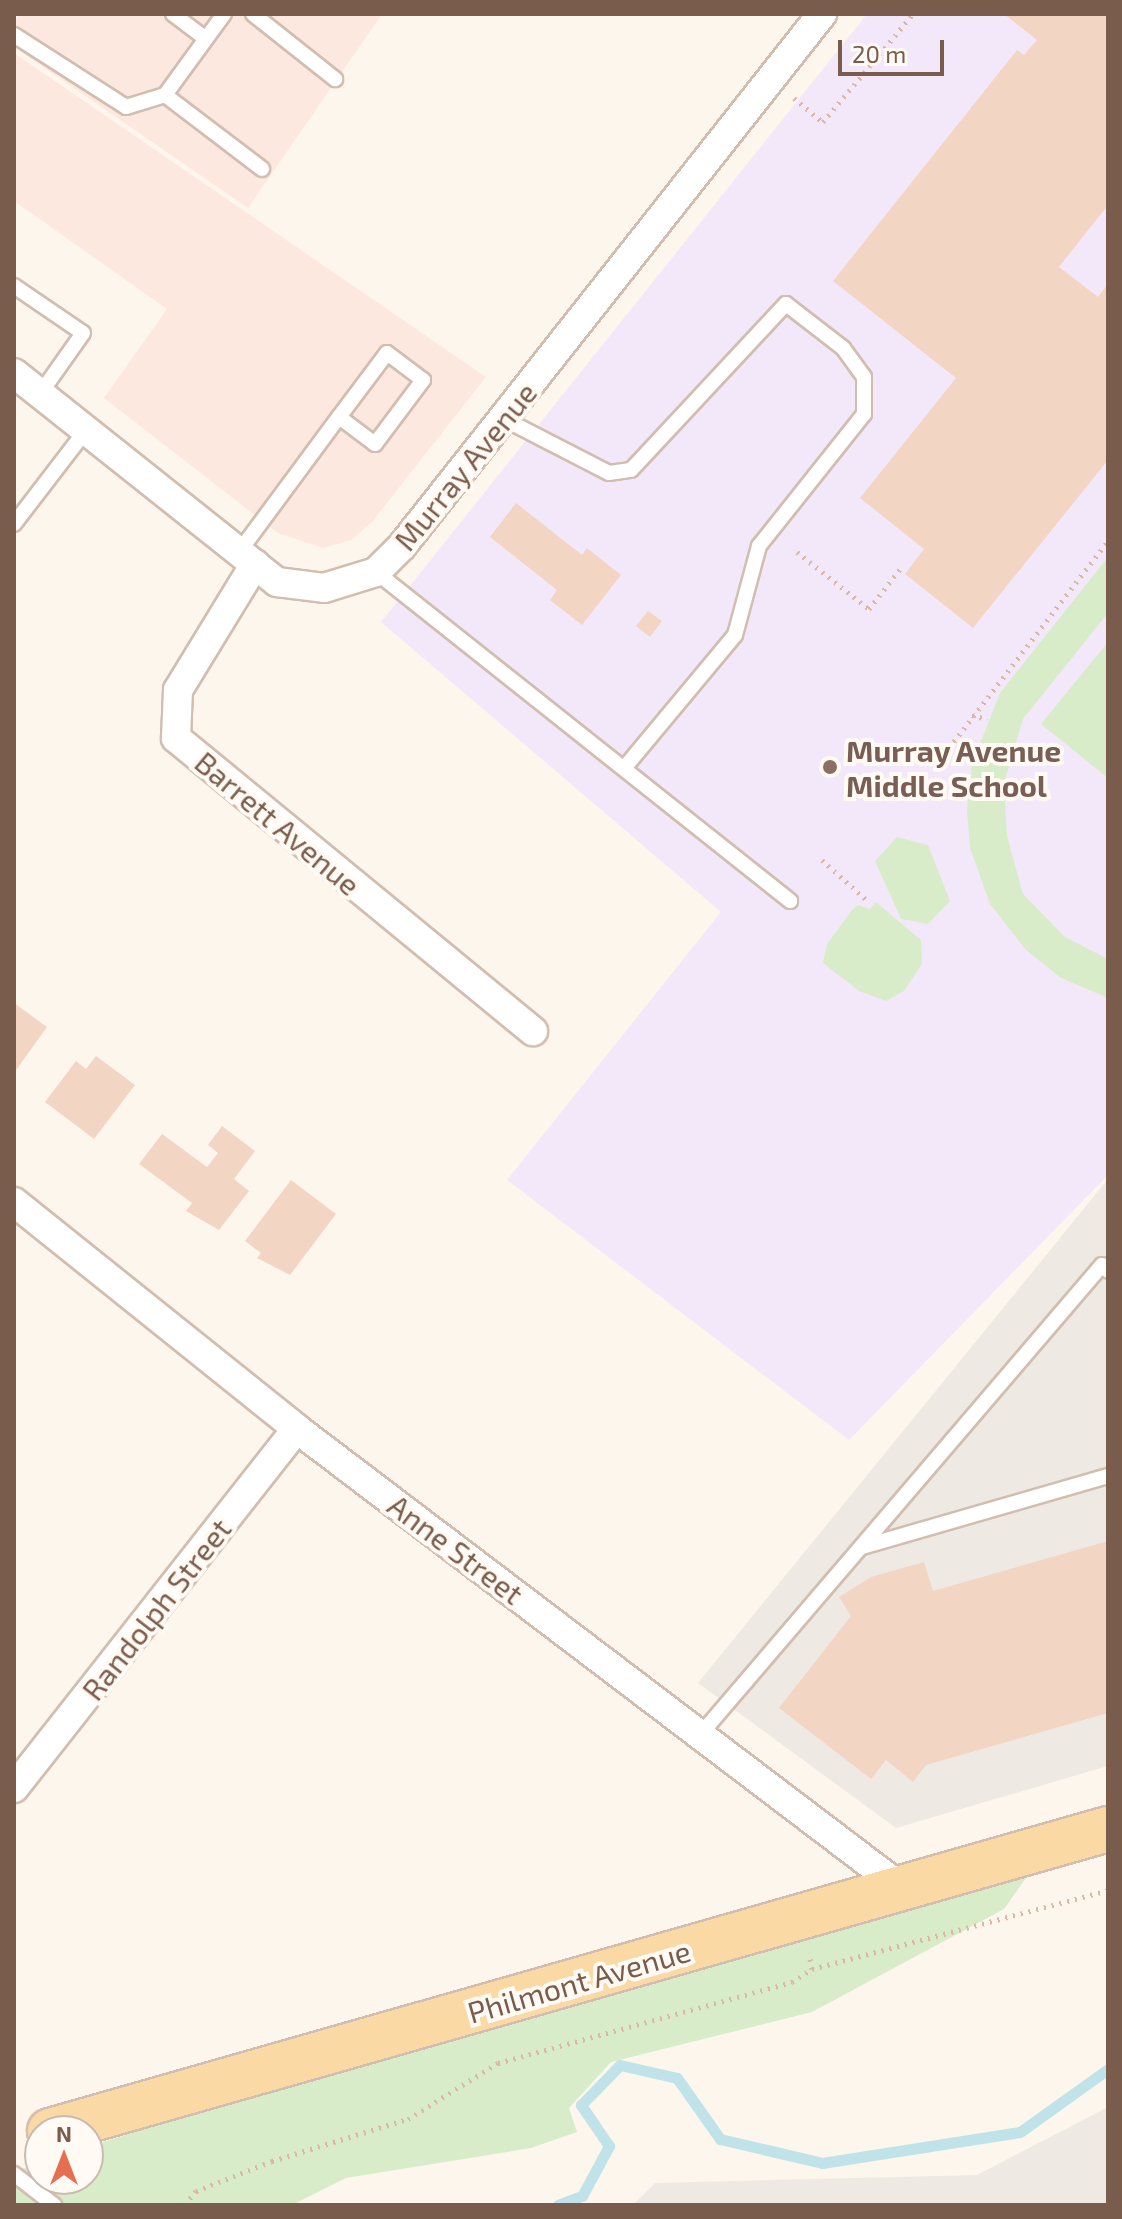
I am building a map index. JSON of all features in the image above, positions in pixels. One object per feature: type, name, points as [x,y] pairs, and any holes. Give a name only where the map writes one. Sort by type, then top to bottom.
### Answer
[{"type":"main road","name":"Philmont Avenue","points":[[104,2116],[1108,1829]]},
{"type":"street","name":"Murray Avenue","points":[[14,373],[277,582],[324,588],[376,572],[504,419],[822,14]]},
{"type":"street","name":"Barrett Avenue","points":[[247,558],[178,690],[176,738],[533,1031]]},
{"type":"street","name":"Anne Street","points":[[14,1202],[297,1429],[903,1889]]},
{"type":"street","name":"Randolph Street","points":[[14,1788],[297,1429]]},
{"type":"lane","points":[[173,14],[206,39]]},
{"type":"lane","points":[[14,35],[126,107],[165,95],[224,14]]},
{"type":"lane","points":[[253,14],[335,79]]},
{"type":"lane","points":[[165,95],[262,169]]},
{"type":"lane","points":[[14,286],[83,333],[40,394]]},
{"type":"lane","points":[[504,419],[609,473],[631,470],[786,304],[843,348],[864,377],[864,414],[759,546],[735,635],[624,768]]},
{"type":"lane","points":[[247,558],[339,417],[387,353],[423,380],[375,444],[339,417]]},
{"type":"lane","points":[[14,524],[86,430]]},
{"type":"lane","points":[[376,572],[790,901]]},
{"type":"lane","points":[[700,1735],[1102,1265],[1108,1271]]},
{"type":"lane","points":[[861,1547],[1108,1476]]},
{"type":"lane","points":[[14,2174],[54,2205]]},
{"type":"path","points":[[793,98],[823,122],[913,14]]},
{"type":"path","points":[[949,748],[1108,541]]},
{"type":"path","points":[[797,552],[869,609],[900,569]]},
{"type":"path","points":[[972,715],[987,719]]},
{"type":"path","points":[[822,860],[869,902]]},
{"type":"path","points":[[185,2205],[196,2191],[272,2161],[408,2119],[498,2063],[792,1982],[812,1969],[1108,1890]]},
{"type":"path","points":[[809,1948],[812,1969]]},
{"type":"shaded area","points":[[20,14],[375,14],[380,17],[248,208],[14,47],[14,23]]},
{"type":"shaded area","name":"Murray Avenue Middle School","points":[[867,14],[1108,14],[1108,1175],[849,1440],[507,1180],[721,912],[381,622]]},
{"type":"shaded area","points":[[14,53],[486,377],[372,522],[351,540],[323,548],[278,533],[104,398],[167,309],[14,201]]},
{"type":"shaded area","points":[[1108,1179],[1108,1766],[896,1828],[698,1683]]},
{"type":"shaded area","points":[[1108,2107],[1108,2205],[633,2205],[655,2183],[977,2175]]},
{"type":"green space","points":[[1108,557],[1108,613],[1023,719],[1004,783],[1007,836],[1023,894],[1065,937],[1108,959],[1108,998],[1061,978],[1026,950],[990,904],[970,848],[967,810],[972,764],[1000,693]]},
{"type":"green space","points":[[1108,642],[1108,778],[1041,724]]},
{"type":"green space","points":[[897,837],[928,845],[950,901],[928,924],[901,919],[875,861]]},
{"type":"green space","points":[[876,902],[921,940],[922,964],[904,991],[886,1001],[859,991],[823,963],[827,944],[852,910],[858,905],[870,909]]},
{"type":"green space","points":[[1031,1871],[1004,1909],[812,2012],[611,2062],[569,2108],[577,2132],[531,2148],[346,2178],[292,2205],[14,2205],[14,2172],[24,2169],[24,2195],[104,2195],[104,2142]]},
{"type":"building","points":[[1004,14],[1108,14],[1108,205],[1059,267],[1098,297],[1108,284],[1108,460],[973,628],[905,574],[924,549],[860,498],[956,378],[833,281],[1017,50],[1024,55],[1037,40]]},
{"type":"building","points":[[516,503],[582,555],[587,548],[621,575],[582,625],[550,600],[557,590],[490,537]]},
{"type":"building","points":[[648,611],[662,621],[650,637],[636,626]]},
{"type":"building","points":[[14,1003],[47,1027],[14,1073]]},
{"type":"building","points":[[96,1056],[135,1085],[94,1139],[45,1102],[76,1061],[86,1069]]},
{"type":"building","points":[[222,1126],[255,1151],[234,1179],[249,1191],[219,1230],[186,1211],[192,1203],[139,1164],[162,1134],[207,1167],[218,1153],[208,1145]]},
{"type":"building","points":[[291,1180],[336,1214],[290,1275],[257,1258],[261,1253],[245,1241]]},
{"type":"building","points":[[1108,1541],[1108,1713],[926,1765],[913,1782],[886,1760],[871,1779],[779,1708],[851,1616],[839,1597],[871,1577],[924,1562],[933,1591]]},
{"type":"waterway","points":[[558,2205],[582,2196],[609,2146],[581,2105],[620,2065],[677,2078],[720,2139],[822,2163],[1020,2132],[1108,2069]]},
{"type":"place","name":"Murray Avenue Middle School","points":[[830,767]]}]
